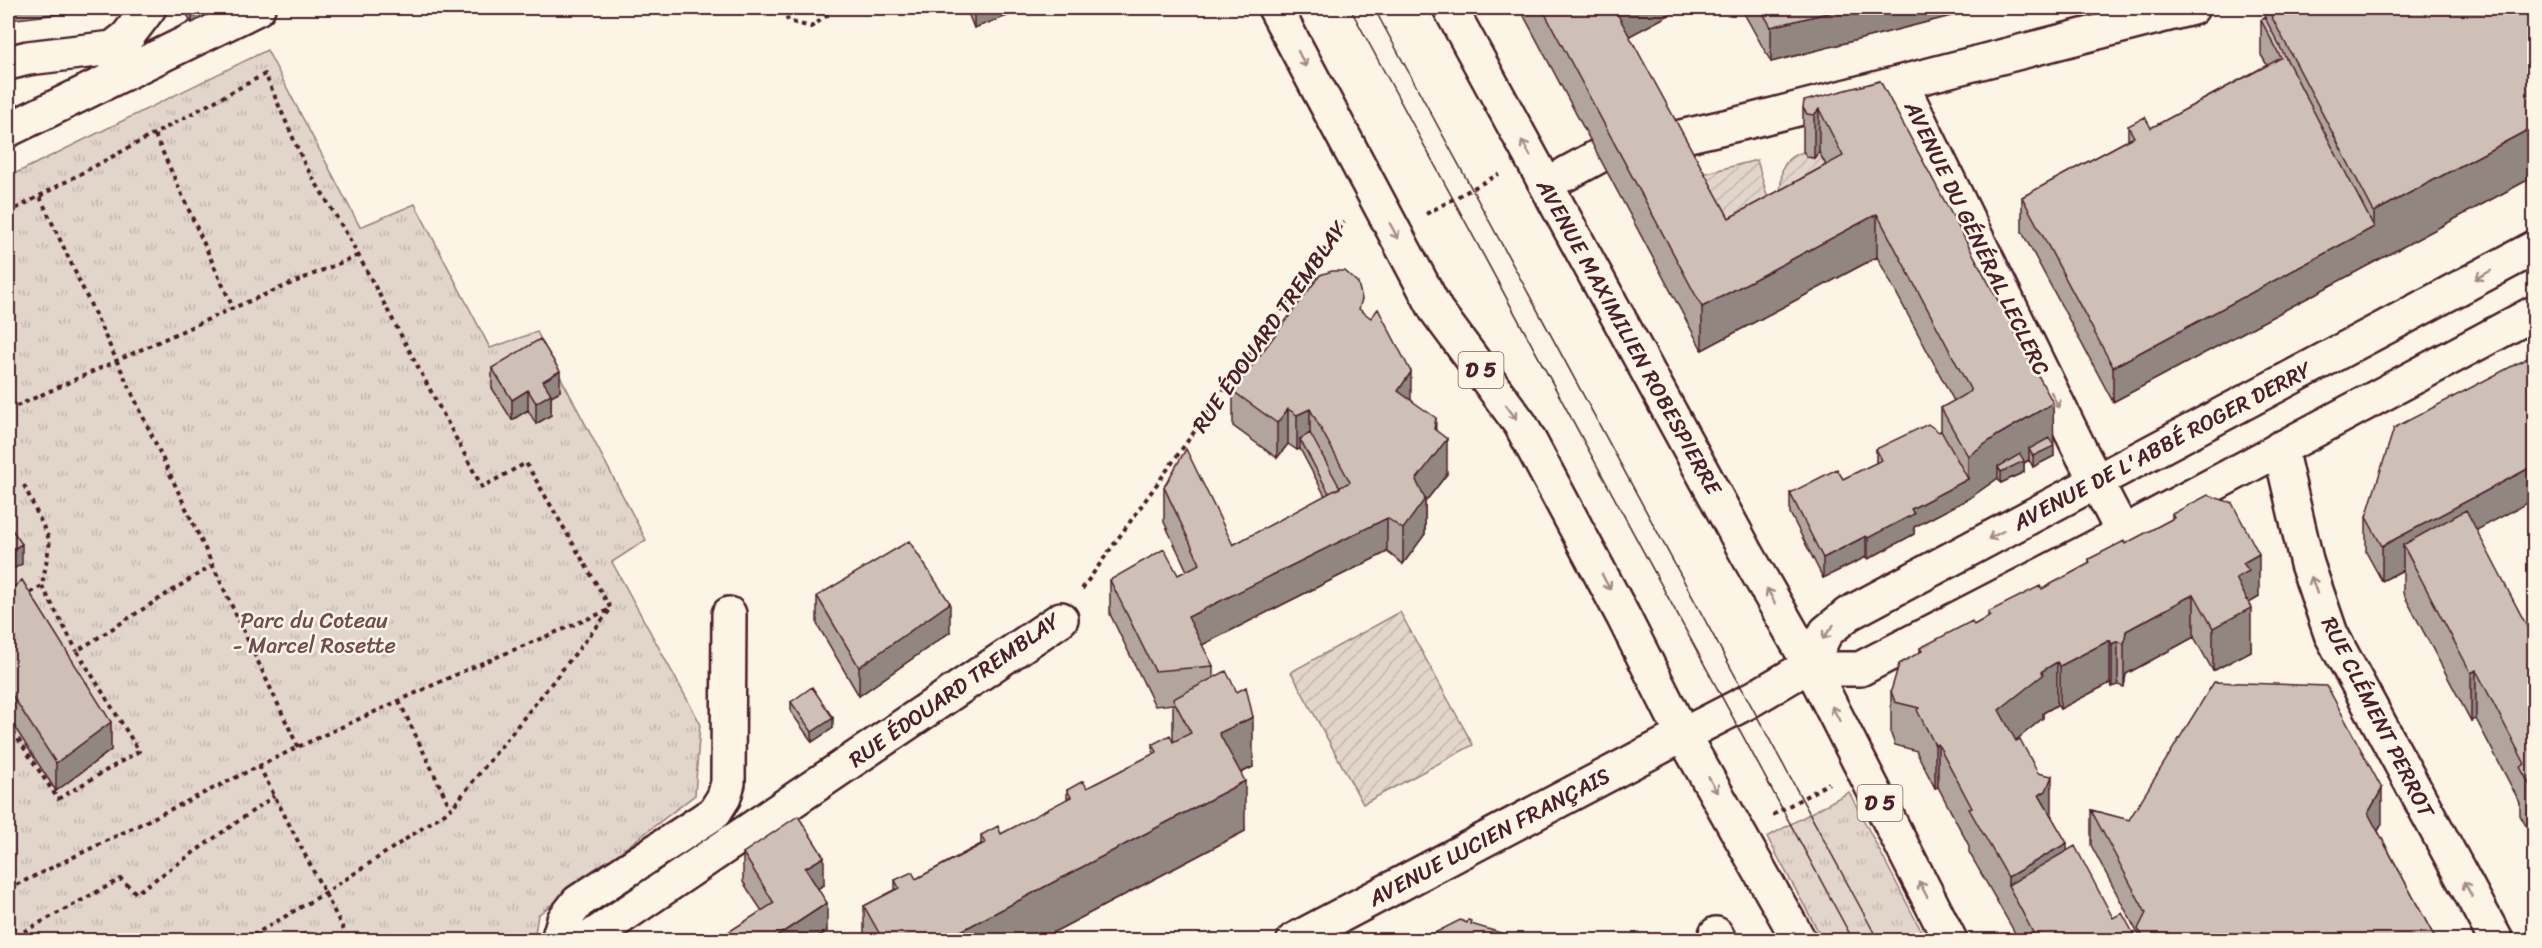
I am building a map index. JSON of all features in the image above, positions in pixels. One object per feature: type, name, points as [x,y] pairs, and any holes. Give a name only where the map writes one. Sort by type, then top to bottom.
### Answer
[{"type":"main road","points":[[8,63],[28,58],[114,48],[127,37],[149,8]]},
{"type":"main road","points":[[8,130],[258,8]]},
{"type":"main road","name":"D 5","points":[[1275,8],[1437,310],[1521,425],[1623,616],[1683,735],[1799,940]]},
{"type":"main road","name":"AVENUE MAXIMILIEN ROBESPIERRE","points":[[1450,8],[1747,554],[1810,665]]},
{"type":"main road","name":"AVENUE DU GÉNÉRAL LECLERC","points":[[2124,533],[2096,481],[1901,83],[2192,8]]},
{"type":"main road","points":[[1663,141],[1901,83]]},
{"type":"main road","points":[[1566,174],[1599,156]]},
{"type":"main road","name":"AVENUE DE L'ABBÉ ROGER DERRY","points":[[1810,665],[1826,632],[1848,614],[2535,248]]},
{"type":"main road","points":[[1683,735],[1749,701],[1810,665],[1860,669],[2124,533],[2535,313]]},
{"type":"main road","name":"RUE CLÉMENT PERROT","points":[[2280,448],[2307,564],[2331,634],[2496,940]]},
{"type":"main road","points":[[558,940],[564,920],[578,902],[714,813],[724,797],[728,783],[730,735],[729,614]]},
{"type":"main road","name":"RUE ÉDOUARD TREMBLAY","points":[[587,940],[1061,619]]},
{"type":"main road","name":"D 5","points":[[1810,665],[1950,940]]},
{"type":"main road","name":"AVENUE LUCIEN FRANÇAIS","points":[[1294,940],[1683,735]]},
{"type":"path","points":[[784,8],[788,21],[811,27],[838,8]]},
{"type":"path","points":[[8,213],[265,74],[305,165],[359,255],[482,487],[525,463],[611,609]]},
{"type":"path","points":[[155,135],[233,308]]},
{"type":"path","points":[[1394,231],[1501,173],[1496,165]]},
{"type":"path","name":"RUE ÉDOUARD TREMBLAY","points":[[1061,619],[1348,217],[1367,183]]},
{"type":"path","points":[[40,197],[211,566],[298,747]]},
{"type":"path","points":[[8,410],[233,308],[359,255]]},
{"type":"path","points":[[8,724],[58,799],[139,751],[77,651],[42,586],[50,541],[24,485]]},
{"type":"path","points":[[77,651],[211,566]]},
{"type":"path","points":[[25,596],[42,586]]},
{"type":"path","points":[[8,890],[298,747],[611,609]]},
{"type":"path","points":[[245,940],[325,893],[451,809],[611,609]]},
{"type":"path","points":[[399,701],[451,809]]},
{"type":"path","points":[[1740,833],[1862,765]]},
{"type":"path","points":[[259,766],[349,940]]},
{"type":"path","points":[[8,940],[121,879],[136,893],[274,796]]},
{"type":"path","points":[[8,918],[20,940]]},
{"type":"green space","name":"Parc du Coteau - Marcel Rosette","points":[[267,50],[360,227],[415,204],[490,348],[537,332],[646,540],[612,562],[700,723],[695,795],[538,915],[534,940],[8,940],[8,177]]},
{"type":"green space","points":[[1803,152],[1811,158],[1819,152],[1843,199],[1729,261],[1683,179],[1757,160],[1777,231],[1782,171],[1790,158]]},
{"type":"green space","points":[[1400,612],[1473,745],[1363,804],[1291,672]]},
{"type":"green space","points":[[1849,792],[1926,940],[1823,940],[1767,837]]},
{"type":"building","points":[[189,8],[202,8],[192,13]]},
{"type":"building","points":[[1542,8],[1614,8],[1729,218],[1843,156],[1819,109],[1814,115],[1807,114],[1803,108],[1804,101],[1880,81],[2053,403],[1998,435],[1968,456],[1941,408],[1971,391],[1877,214],[1702,307]]},
{"type":"building","points":[[1760,8],[1847,8],[1771,27]]},
{"type":"building","points":[[2267,8],[2535,8],[2535,126],[2374,212]]},
{"type":"building","points":[[2265,18],[2374,227],[2113,367],[2022,197],[2134,137],[2128,126],[2145,117],[2151,128],[2281,58],[2261,20]]},
{"type":"building","points":[[1332,271],[1345,271],[1358,283],[1362,299],[1359,309],[1371,318],[1378,309],[1411,372],[1398,391],[1436,418],[1434,429],[1447,439],[1416,480],[1425,499],[1403,529],[1387,518],[1188,617],[1213,666],[1155,671],[1110,580],[1164,549],[1178,575],[1200,564],[1164,487],[1186,449],[1233,545],[1350,482],[1310,409],[1297,415],[1288,409],[1277,423],[1233,391],[1320,275]]},
{"type":"building","points":[[540,339],[560,371],[543,381],[551,394],[536,403],[528,390],[512,400],[492,368]]},
{"type":"building","points":[[2535,354],[2535,465],[2382,546],[2366,517],[2394,428]]},
{"type":"building","points":[[1928,424],[1939,432],[1941,431],[1968,479],[1911,509],[1914,514],[1823,558],[1790,493],[1837,469],[1843,479],[1882,460],[1876,449]]},
{"type":"building","points":[[1310,433],[1340,488],[1329,493],[1300,439]]},
{"type":"building","points":[[2049,438],[2054,446],[2033,456],[2029,449]]},
{"type":"building","points":[[2020,454],[2024,461],[2001,472],[1998,467]]},
{"type":"building","points":[[2208,495],[2232,503],[2259,554],[2243,563],[2249,571],[2236,578],[2251,608],[2213,628],[2194,594],[2126,631],[2124,644],[2118,641],[2112,644],[2110,640],[2060,666],[2057,662],[2042,671],[2043,675],[1999,710],[2016,741],[2020,739],[2038,773],[2052,776],[2046,791],[2039,795],[2067,843],[2008,877],[1969,809],[1972,808],[1938,744],[1935,745],[1917,710],[1919,708],[1895,702],[1891,691],[1899,664],[1922,651],[1920,648],[1972,621],[1974,625],[1990,616],[1988,612],[2040,586],[2042,589],[2090,563],[2089,559],[2124,541],[2125,544],[2174,518],[2172,514]]},
{"type":"building","points":[[2466,510],[2533,638],[2535,637],[2535,794],[2520,767],[2525,764],[2476,670],[2471,673],[2403,545]]},
{"type":"building","points":[[8,524],[22,544],[8,552]]},
{"type":"building","points":[[909,541],[950,603],[859,667],[817,596]]},
{"type":"building","points":[[22,580],[111,722],[56,763],[8,689],[8,592]]},
{"type":"building","points":[[1226,671],[1237,692],[1246,687],[1253,717],[1219,733],[1245,781],[944,940],[883,940],[864,906],[899,888],[895,880],[912,872],[916,879],[985,843],[981,835],[998,826],[1001,834],[1071,797],[1067,790],[1083,781],[1087,788],[1157,752],[1153,744],[1170,735],[1173,742],[1191,733],[1173,699]]},
{"type":"building","points":[[2214,682],[2327,686],[2382,789],[2368,813],[2436,940],[2145,940],[2138,929],[2146,913],[2091,810],[2129,820]]},
{"type":"building","points":[[812,687],[833,718],[812,732],[791,702]]},
{"type":"building","points":[[798,816],[824,857],[805,868],[827,903],[771,940],[716,940],[774,903],[743,853]]},
{"type":"building","points":[[2075,846],[2113,918],[2122,913],[2137,940],[2037,940],[2008,885]]},
{"type":"building","points":[[1460,920],[1467,923],[1468,920],[1472,921],[1471,924],[1524,940],[1421,940]]},
{"type":"building","points":[[306,932],[310,940],[292,940]]},
{"type":"tram line","points":[[1350,8],[1853,940]]},
{"type":"tram line","points":[[1374,8],[1878,940]]}]
